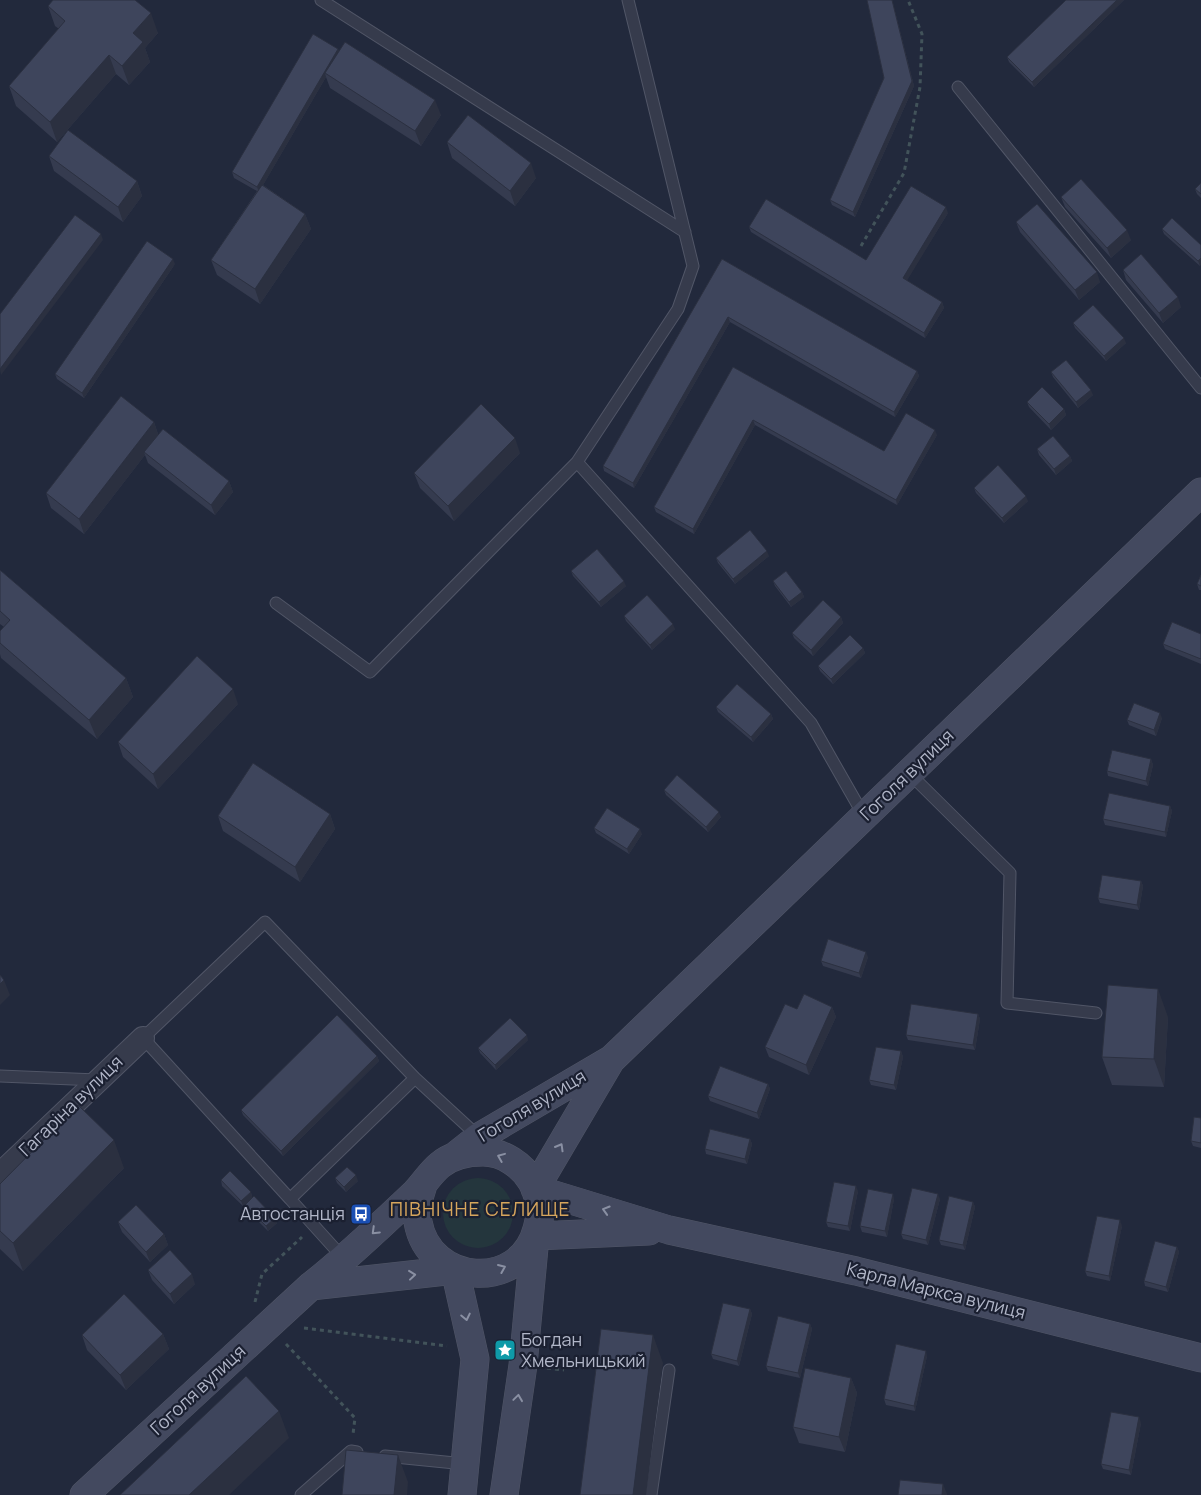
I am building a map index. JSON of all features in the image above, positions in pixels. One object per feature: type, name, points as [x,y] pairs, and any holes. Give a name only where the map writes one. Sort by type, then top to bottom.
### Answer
[{"type":"main road","name":"Гоголя вулиця","points":[[84,1495],[311,1286],[345,1260],[423,1185],[441,1164],[479,1137],[612,1059],[1201,492]]},
{"type":"main road","name":"Гоголя вулиця","points":[[535,1189],[612,1059]]},
{"type":"main road","name":"Гоголя вулиця","points":[[311,1286],[455,1270],[471,1274],[487,1274],[503,1269],[516,1261],[528,1250],[536,1236],[540,1220],[540,1204],[535,1189],[527,1175],[516,1164],[502,1156],[486,1152],[470,1152],[454,1156]]},
{"type":"main road","name":"Гоголя вулиця","points":[[423,1185],[417,1205],[417,1221],[422,1236],[436,1256],[455,1270]]},
{"type":"main road","name":"Карла Маркса вулиця","points":[[535,1189],[669,1230],[856,1271],[1201,1358]]},
{"type":"main road","name":"Карла Маркса вулиця","points":[[536,1236],[669,1230]]},
{"type":"main road","points":[[504,1495],[523,1365],[536,1236]]},
{"type":"main road","points":[[455,1270],[475,1359],[462,1495]]},
{"type":"street","name":"Гагаріна вулиця","points":[[0,1174],[143,1038]]},
{"type":"lane","points":[[321,0],[685,232]]},
{"type":"lane","points":[[276,603],[370,672],[577,462],[678,309],[693,266],[628,0]]},
{"type":"lane","points":[[958,86],[1201,388]]},
{"type":"lane","points":[[577,462],[811,723],[864,816]]},
{"type":"lane","points":[[909,773],[1010,873],[1007,1003],[1096,1013]]},
{"type":"lane","points":[[345,1260],[143,1038],[265,922],[414,1078],[479,1137]]},
{"type":"lane","points":[[0,1076],[98,1080]]},
{"type":"lane","points":[[290,1199],[414,1078]]},
{"type":"lane","points":[[651,1495],[669,1370]]},
{"type":"lane","points":[[300,1495],[351,1451],[465,1464]]},
{"type":"lane","points":[[350,1469],[351,1451]]},
{"type":"path","points":[[861,246],[904,173],[920,87],[922,34],[908,0]]},
{"type":"path","points":[[253,1309],[262,1274],[314,1225]]},
{"type":"path","points":[[296,1327],[450,1347],[475,1359]]},
{"type":"path","points":[[282,1340],[355,1418],[351,1451]]},
{"type":"path","points":[[523,1365],[564,1370]]},
{"type":"shaded area","points":[[478,1178],[491,1181],[503,1188],[510,1200],[513,1213],[510,1226],[503,1238],[491,1245],[478,1248],[465,1245],[453,1238],[446,1226],[443,1213],[446,1200],[453,1188],[465,1181]]},
{"type":"building","points":[[53,0],[135,0],[151,13],[133,33],[143,42],[122,66],[109,55],[50,122],[9,86],[65,21],[48,6]]},
{"type":"building","points":[[867,0],[892,0],[912,81],[853,212],[830,200],[884,78]]},
{"type":"building","points":[[1066,0],[1117,0],[1032,82],[1007,57]]},
{"type":"building","points":[[313,34],[338,49],[257,187],[232,172]]},
{"type":"building","points":[[345,42],[435,100],[415,131],[325,73]]},
{"type":"building","points":[[468,115],[531,163],[510,191],[447,142]]},
{"type":"building","points":[[68,130],[137,181],[118,207],[49,156]]},
{"type":"building","points":[[1081,179],[1127,230],[1107,248],[1061,197]]},
{"type":"building","points":[[1201,183],[1201,194],[1195,189]]},
{"type":"building","points":[[262,185],[305,214],[255,289],[211,260]]},
{"type":"building","points":[[911,186],[946,207],[903,278],[942,302],[924,333],[749,227],[766,199],[866,260]]},
{"type":"building","points":[[1037,204],[1097,272],[1075,290],[1016,222]]},
{"type":"building","points":[[75,215],[101,234],[0,369],[0,314]]},
{"type":"building","points":[[1172,218],[1201,245],[1201,258],[1198,261],[1162,229]]},
{"type":"building","points":[[147,241],[173,259],[82,393],[55,374]]},
{"type":"building","points":[[1141,254],[1178,297],[1159,313],[1123,270]]},
{"type":"building","points":[[722,259],[917,371],[894,412],[728,317],[633,483],[603,466]]},
{"type":"building","points":[[1093,305],[1124,338],[1104,356],[1073,323]]},
{"type":"building","points":[[1066,360],[1091,390],[1076,402],[1051,372]]},
{"type":"building","points":[[733,367],[884,451],[906,413],[935,430],[896,500],[753,420],[693,529],[654,507]]},
{"type":"building","points":[[1042,387],[1064,409],[1049,424],[1027,402]]},
{"type":"building","points":[[121,396],[154,422],[79,519],[46,493]]},
{"type":"building","points":[[481,404],[515,438],[448,506],[414,473]]},
{"type":"building","points":[[163,429],[229,481],[211,505],[144,452]]},
{"type":"building","points":[[1053,436],[1070,456],[1054,469],[1037,449]]},
{"type":"building","points":[[998,465],[1026,496],[1002,518],[974,488]]},
{"type":"building","points":[[750,530],[767,551],[733,579],[716,558]]},
{"type":"building","points":[[597,549],[624,581],[599,602],[571,571]]},
{"type":"building","points":[[0,570],[126,678],[89,720],[0,643],[0,631],[10,620],[0,611]]},
{"type":"building","points":[[786,571],[802,592],[789,602],[773,581]]},
{"type":"building","points":[[1201,575],[1201,586],[1197,584]]},
{"type":"building","points":[[647,595],[673,624],[650,645],[624,616]]},
{"type":"building","points":[[823,600],[841,617],[811,650],[792,633]]},
{"type":"building","points":[[1172,622],[1201,634],[1201,659],[1163,644]]},
{"type":"building","points":[[850,635],[863,648],[831,679],[818,666]]},
{"type":"building","points":[[197,656],[233,689],[153,774],[118,742]]},
{"type":"building","points":[[737,684],[771,714],[751,737],[716,707]]},
{"type":"building","points":[[1134,703],[1160,713],[1154,730],[1127,720]]},
{"type":"building","points":[[1112,750],[1151,759],[1146,781],[1107,771]]},
{"type":"building","points":[[253,763],[330,814],[295,867],[218,816]]},
{"type":"building","points":[[677,775],[719,812],[706,827],[664,790]]},
{"type":"building","points":[[1109,793],[1170,806],[1165,832],[1103,819]]},
{"type":"building","points":[[607,808],[640,829],[627,849],[594,828]]},
{"type":"building","points":[[1102,875],[1141,881],[1137,905],[1098,898]]},
{"type":"building","points":[[828,939],[866,952],[859,973],[821,961]]},
{"type":"building","points":[[0,975],[4,980],[0,984]]},
{"type":"building","points":[[1108,985],[1158,989],[1154,1059],[1102,1057]]},
{"type":"building","points":[[804,994],[832,1007],[806,1065],[765,1047],[785,1004],[797,1009]]},
{"type":"building","points":[[911,1004],[978,1014],[973,1045],[906,1035]]},
{"type":"building","points":[[337,1015],[377,1056],[281,1151],[241,1110]]},
{"type":"building","points":[[510,1018],[527,1035],[495,1065],[478,1048]]},
{"type":"building","points":[[876,1047],[901,1051],[894,1085],[869,1080]]},
{"type":"building","points":[[720,1066],[768,1084],[757,1113],[708,1096]]},
{"type":"building","points":[[78,1105],[114,1140],[13,1243],[0,1231],[0,1184]]},
{"type":"building","points":[[1194,1117],[1201,1118],[1201,1143],[1191,1141]]},
{"type":"building","points":[[710,1129],[750,1139],[745,1159],[705,1149]]},
{"type":"building","points":[[347,1167],[356,1175],[344,1187],[335,1178]]},
{"type":"building","points":[[230,1171],[251,1192],[241,1201],[221,1180]]},
{"type":"building","points":[[834,1182],[856,1186],[848,1226],[826,1222]]},
{"type":"building","points":[[912,1188],[938,1194],[926,1240],[901,1234]]},
{"type":"building","points":[[868,1189],[893,1194],[885,1231],[860,1226]]},
{"type":"building","points":[[254,1196],[275,1218],[266,1226],[245,1205]]},
{"type":"building","points":[[949,1196],[973,1202],[963,1245],[939,1240]]},
{"type":"building","points":[[136,1205],[164,1234],[146,1252],[118,1222]]},
{"type":"building","points":[[1097,1216],[1120,1220],[1109,1276],[1085,1271]]},
{"type":"building","points":[[1155,1241],[1177,1247],[1166,1287],[1144,1281]]},
{"type":"building","points":[[170,1250],[192,1274],[170,1294],[148,1270]]},
{"type":"building","points":[[124,1294],[163,1334],[120,1375],[82,1335]]},
{"type":"building","points":[[723,1303],[750,1309],[737,1361],[711,1354]]},
{"type":"building","points":[[778,1316],[810,1324],[798,1373],[766,1366]]},
{"type":"building","points":[[601,1329],[653,1335],[633,1495],[580,1495]]},
{"type":"building","points":[[896,1344],[926,1351],[914,1406],[884,1399]]},
{"type":"building","points":[[805,1368],[851,1378],[839,1437],[793,1427]]},
{"type":"building","points":[[246,1376],[279,1411],[189,1495],[120,1495]]},
{"type":"building","points":[[1111,1412],[1139,1417],[1129,1470],[1101,1464]]},
{"type":"building","points":[[346,1450],[398,1455],[394,1495],[342,1495]]},
{"type":"building","points":[[900,1480],[943,1484],[942,1495],[898,1495]]},
{"type":"place","name":"Автостанція","points":[[361,1214]]},
{"type":"place","name":"Богдан Хмельницький","points":[[505,1350]]},
{"type":"district","name":"ПІВНІЧНЕ СЕЛИЩЕ","points":[[480,1209]]}]
